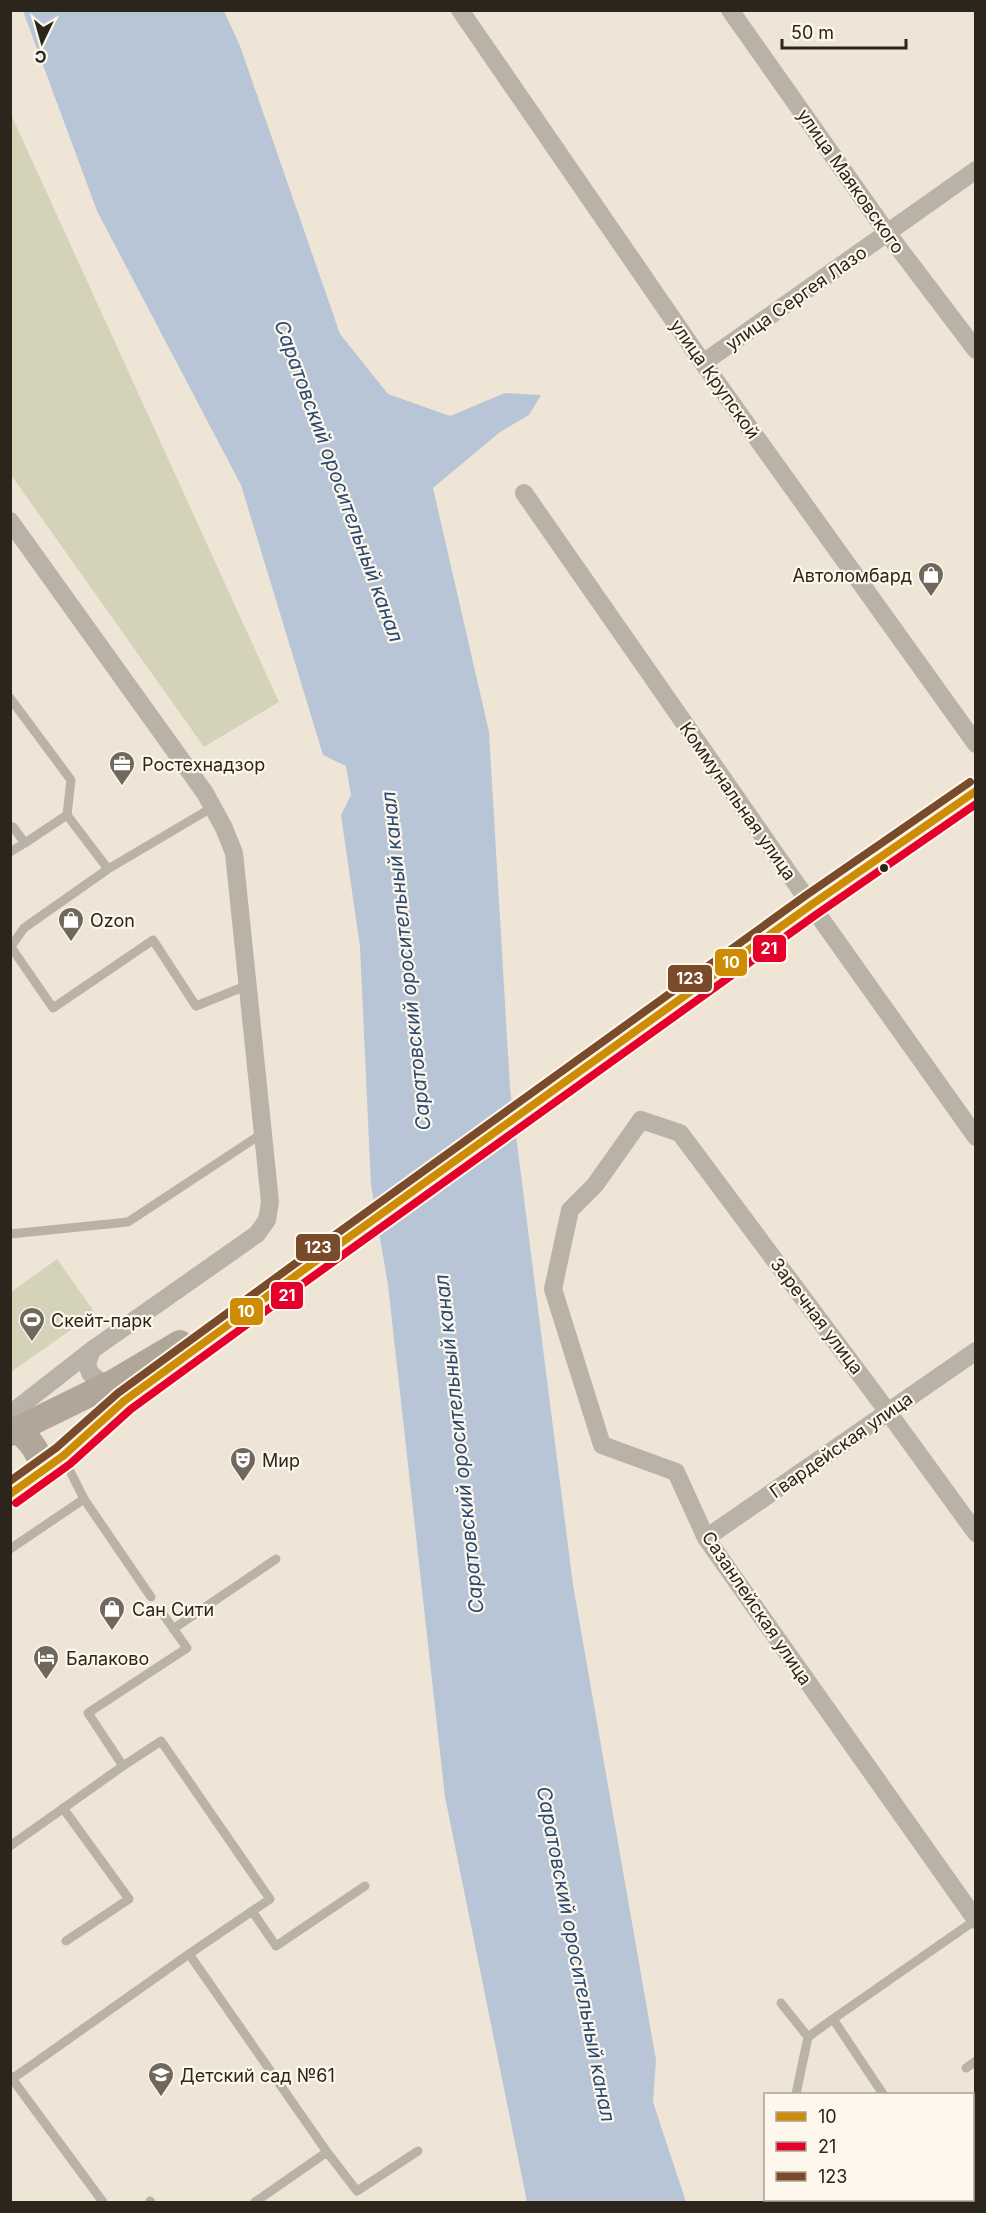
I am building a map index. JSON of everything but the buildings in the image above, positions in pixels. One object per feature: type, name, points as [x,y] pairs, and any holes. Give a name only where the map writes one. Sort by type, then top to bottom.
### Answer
[{"type":"main road","points":[[10,1494],[53,1463],[124,1401],[302,1271],[811,905],[975,791]]},
{"type":"main road","points":[[53,1463],[39,1453],[30,1440],[12,1425],[114,1382],[302,1271]]},
{"type":"street","name":"улица Крупской","points":[[460,10],[703,363],[975,744]]},
{"type":"street","name":"улица Маяковского","points":[[730,10],[888,234],[975,350]]},
{"type":"street","name":"улица Сергея Лазо","points":[[703,363],[888,234],[975,170]]},
{"type":"street","name":"Коммунальная улица","points":[[524,493],[975,1137]]},
{"type":"street","points":[[10,521],[205,793],[234,853],[270,1202],[267,1220],[257,1234],[93,1350],[12,1425]]},
{"type":"street","name":"Заречная улица","points":[[641,1120],[680,1132],[975,1533]]},
{"type":"street","name":"Сазанлейская улица","points":[[641,1120],[595,1185],[570,1210],[553,1289],[602,1445],[676,1472],[706,1538],[975,1921]]},
{"type":"street","points":[[93,1350],[87,1364],[90,1374],[99,1381],[114,1382]]},
{"type":"street","name":"Гвардейская улица","points":[[706,1538],[975,1351]]},
{"type":"lane","points":[[10,698],[71,780],[67,815],[108,869]]},
{"type":"lane","points":[[213,807],[108,869],[24,928],[11,948],[53,1008],[153,940],[196,1006],[248,985]]},
{"type":"lane","points":[[10,852],[67,815]]},
{"type":"lane","points":[[13,827],[25,843]]},
{"type":"lane","points":[[10,1234],[128,1222],[264,1133]]},
{"type":"lane","points":[[53,1463],[84,1499],[151,1597]]},
{"type":"lane","points":[[10,1549],[84,1499]]},
{"type":"lane","points":[[173,1629],[276,1559]]},
{"type":"lane","points":[[123,1766],[88,1713],[187,1648],[160,1610]]},
{"type":"lane","points":[[10,1846],[161,1741],[270,1899],[11,2077],[104,2202]]},
{"type":"lane","points":[[63,1808],[129,1899],[66,1941]]},
{"type":"lane","points":[[252,1911],[276,1946],[365,1886]]},
{"type":"lane","points":[[796,2093],[808,2037],[975,1921]]},
{"type":"lane","points":[[189,1954],[327,2152],[357,2191],[418,2151]]},
{"type":"lane","points":[[781,2003],[808,2037]]},
{"type":"lane","points":[[833,2019],[882,2093]]},
{"type":"lane","points":[[966,2068],[975,2061]]},
{"type":"lane","points":[[255,2202],[327,2152]]},
{"type":"green space","points":[[10,112],[279,702],[204,747],[11,475]]},
{"type":"green space","name":"Скейт-парк","points":[[57,1259],[95,1313],[11,1372],[11,1292]]},
{"type":"water","name":"Саратовский оросительный канал","points":[[23,11],[224,11],[240,46],[340,334],[388,394],[450,416],[505,393],[541,395],[529,415],[500,432],[433,488],[489,732],[510,1088],[573,1585],[656,2060],[653,2102],[686,2202],[527,2202],[445,1797],[388,1285],[371,1185],[360,947],[341,815],[351,795],[346,766],[323,755],[241,485],[97,211]]},
{"type":"transit line","name":"123","points":[[10,1481],[56,1448],[118,1393],[296,1263],[805,896],[970,782]]},
{"type":"transit line","name":"10","points":[[10,1494],[63,1456],[124,1401],[302,1271],[811,905],[976,791]]},
{"type":"transit line","name":"21","points":[[16,1503],[70,1464],[131,1409],[308,1280],[817,914],[976,804]]},
{"type":"place","name":"Автоломбард","points":[[931,598]]},
{"type":"place","name":"Ростехнадзор","points":[[122,787]]},
{"type":"place","name":"Ozon","points":[[71,943]]},
{"type":"place","name":"Скейт-парк","points":[[32,1343]]},
{"type":"place","name":"Мир","points":[[243,1483]]},
{"type":"place","name":"Сан Сити","points":[[112,1632]]},
{"type":"place","name":"Балаково","points":[[46,1681]]},
{"type":"place","name":"Детский сад №61","points":[[161,2098]]}]
